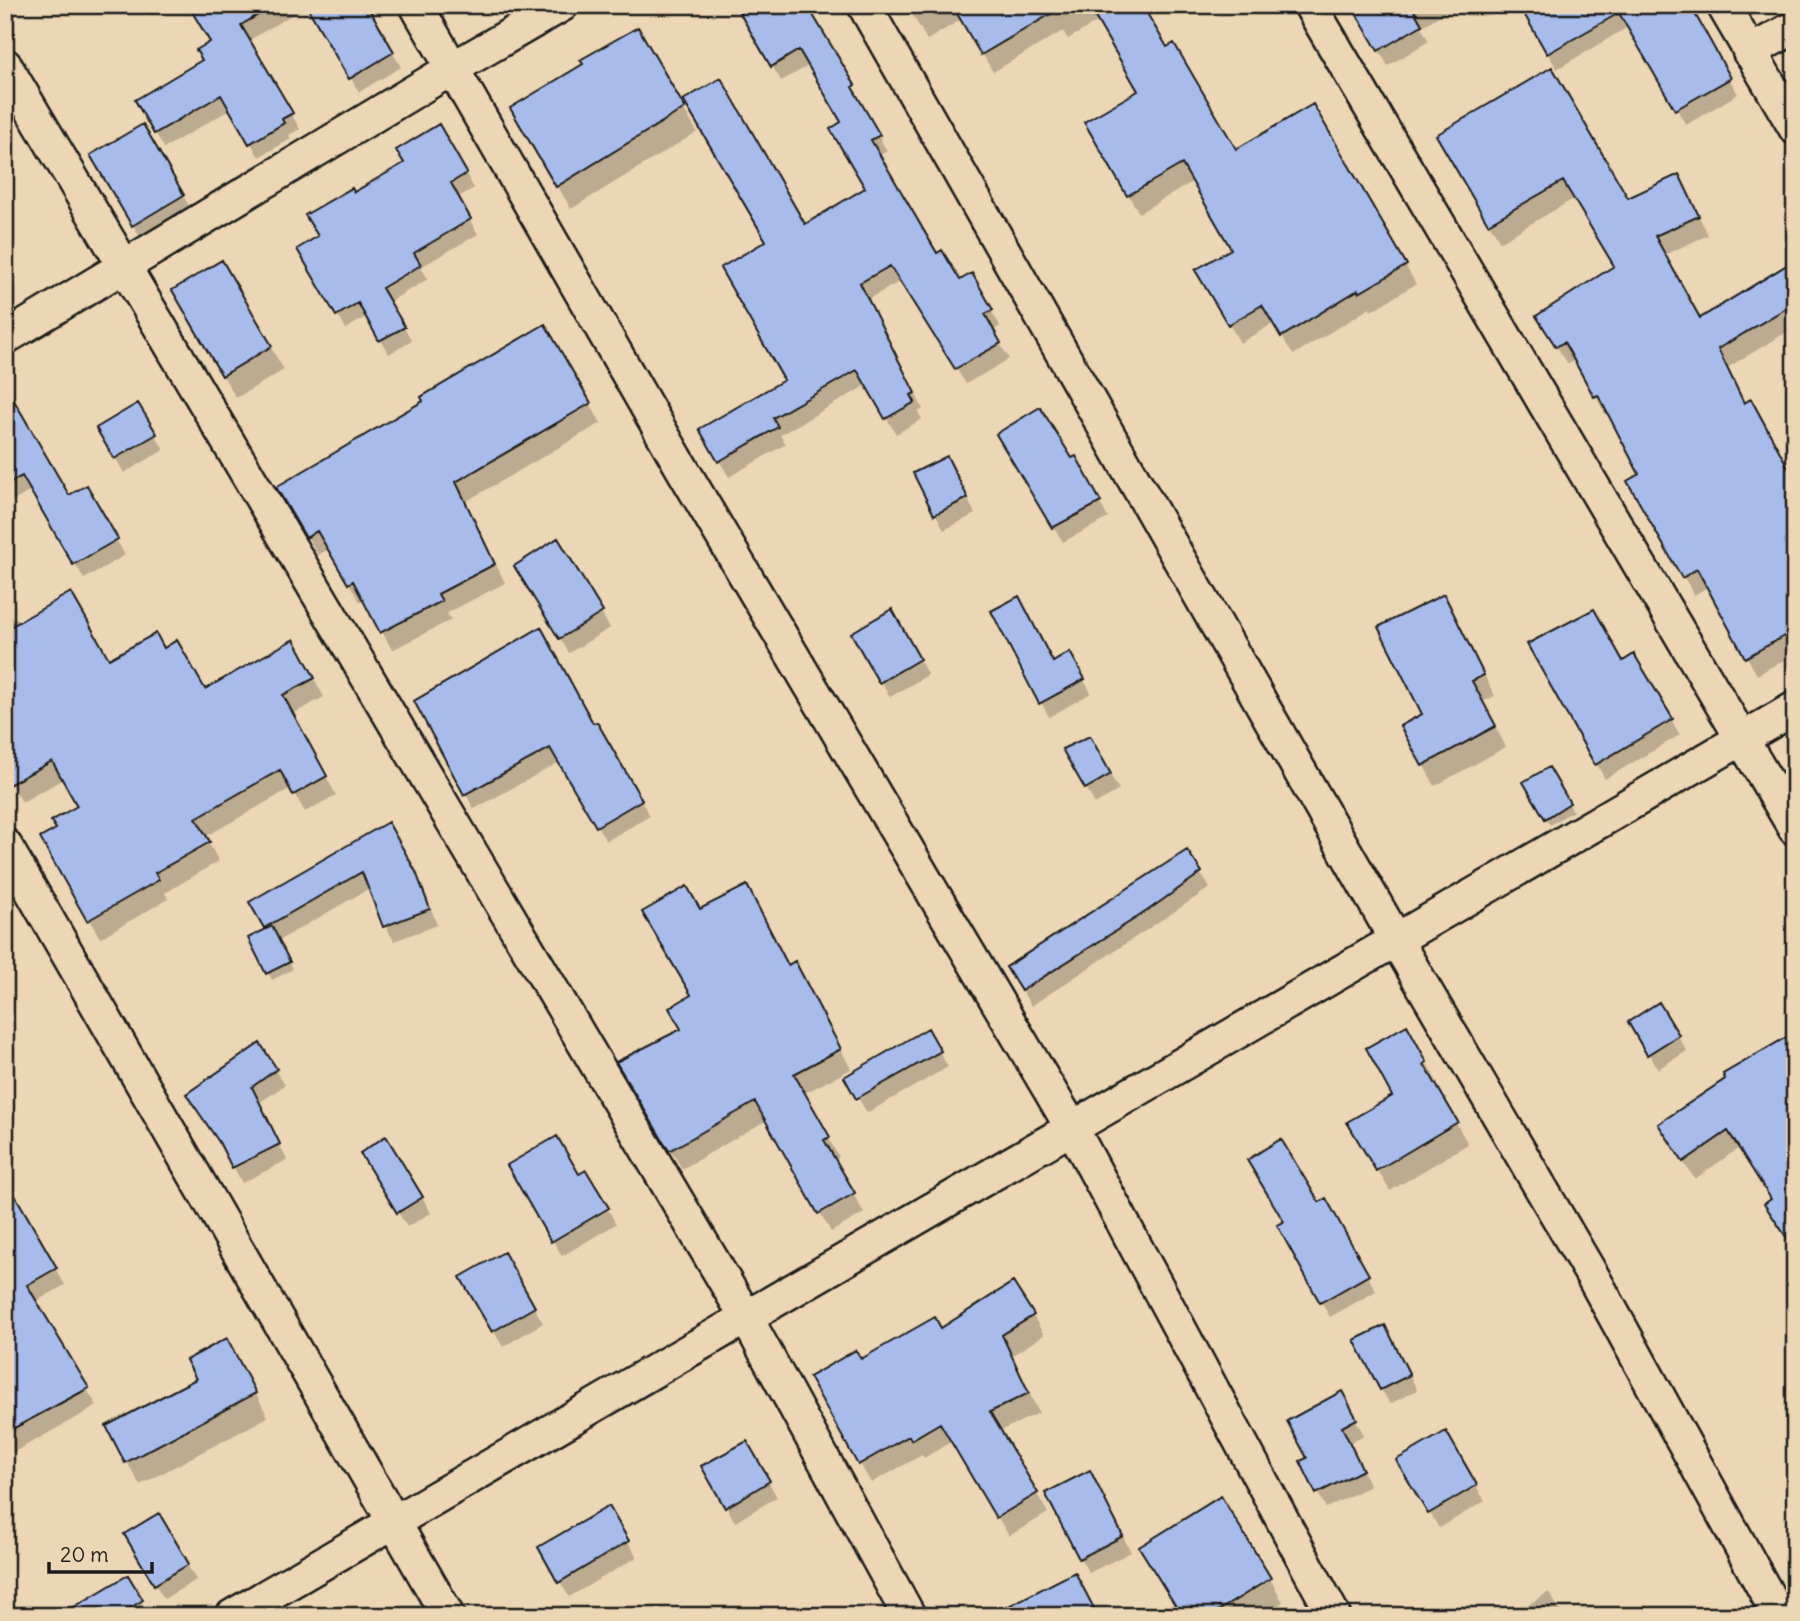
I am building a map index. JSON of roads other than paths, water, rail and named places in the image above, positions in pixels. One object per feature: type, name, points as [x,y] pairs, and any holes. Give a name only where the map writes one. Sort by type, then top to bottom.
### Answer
[{"type":"street","points":[[416,5],[690,482],[1072,1128],[1335,1616]]},
{"type":"street","points":[[5,338],[562,5]]},
{"type":"street","points":[[864,5],[1396,940],[1593,1278],[1779,1616]]},
{"type":"street","points":[[1310,5],[1795,829]]},
{"type":"street","points":[[1723,5],[1795,128]]},
{"type":"street","points":[[1749,52],[1795,27]]},
{"type":"street","points":[[5,65],[746,1317],[909,1616]]},
{"type":"street","points":[[232,1616],[1795,708]]},
{"type":"street","points":[[5,845],[448,1616]]}]
